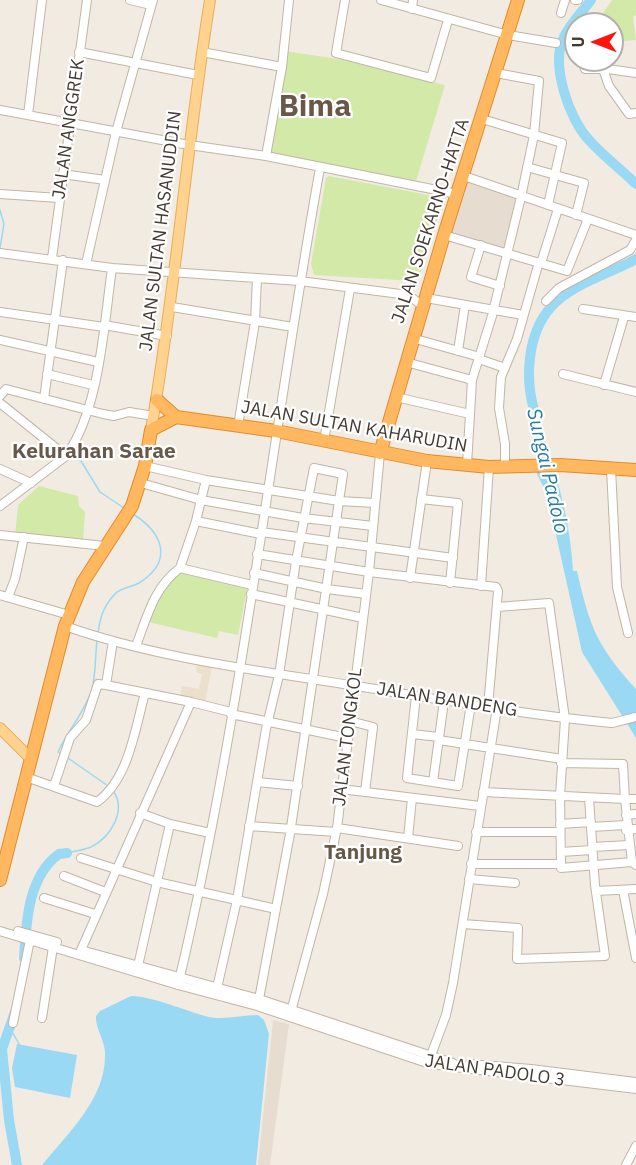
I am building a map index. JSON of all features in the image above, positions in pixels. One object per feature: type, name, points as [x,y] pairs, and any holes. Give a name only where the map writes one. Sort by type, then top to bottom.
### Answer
[{"type":"highway","name":"JALAN SOEKARNO-HATTA","points":[[380,453],[412,338],[518,0]]},
{"type":"highway","points":[[151,430],[176,417],[156,400]]},
{"type":"highway","name":"JALAN SULTAN KAHARUDIN","points":[[176,417],[276,431],[427,461],[489,467],[560,465],[636,470]]},
{"type":"highway","name":"JALAN SULTAN HASANUDDIN","points":[[0,880],[67,620],[83,582],[130,510],[141,483],[151,430]]},
{"type":"main road","name":"JALAN SULTAN HASANUDDIN","points":[[151,430],[172,307],[189,145],[210,0]]},
{"type":"main road","points":[[0,728],[30,758]]},
{"type":"street","points":[[28,115],[42,0]]},
{"type":"street","name":"JALAN ANGGREK","points":[[52,258],[84,0]]},
{"type":"street","points":[[86,264],[116,132],[152,3],[130,0]]},
{"type":"street","points":[[267,156],[282,67],[289,0]]},
{"type":"street","points":[[345,0],[336,52],[431,78],[448,20]]},
{"type":"street","points":[[381,0],[413,4],[448,20],[508,35],[556,43]]},
{"type":"street","points":[[561,13],[565,0]]},
{"type":"street","points":[[79,52],[198,75]]},
{"type":"street","points":[[202,52],[282,67]]},
{"type":"street","points":[[607,72],[609,86],[629,114],[636,113]]},
{"type":"street","points":[[467,465],[472,381],[494,310],[521,197],[534,135],[539,81],[496,73]]},
{"type":"street","points":[[0,110],[189,145],[267,156],[457,194]]},
{"type":"street","points":[[482,119],[562,143],[548,205]]},
{"type":"street","points":[[527,167],[584,183],[576,215]]},
{"type":"street","points":[[179,981],[210,833],[231,713],[320,168]]},
{"type":"street","points":[[62,174],[105,180]]},
{"type":"street","points":[[464,176],[636,235]]},
{"type":"street","points":[[0,194],[59,198]]},
{"type":"street","points":[[505,466],[505,444],[499,402],[502,374],[558,208]]},
{"type":"street","points":[[444,235],[567,271],[588,219]]},
{"type":"street","points":[[546,301],[559,288],[635,244]]},
{"type":"street","points":[[481,245],[471,278],[500,286]]},
{"type":"street","points":[[4,253],[112,268],[300,281],[350,290],[408,295],[523,315]]},
{"type":"street","points":[[44,399],[63,260]]},
{"type":"street","points":[[0,506],[68,454],[87,410],[93,385],[112,268]]},
{"type":"street","points":[[238,426],[255,322],[257,278]]},
{"type":"street","points":[[324,441],[350,290]]},
{"type":"street","points":[[408,295],[425,298]]},
{"type":"street","points":[[458,351],[465,304]]},
{"type":"street","points":[[172,307],[293,327]]},
{"type":"street","points":[[583,309],[632,316],[604,385]]},
{"type":"street","points":[[0,312],[167,336]]},
{"type":"street","points":[[412,338],[505,368]]},
{"type":"street","points":[[0,340],[98,362]]},
{"type":"street","points":[[406,362],[472,381]]},
{"type":"street","points":[[47,374],[93,385]]},
{"type":"street","points":[[563,374],[636,392]]},
{"type":"street","points":[[2,396],[44,399],[114,416],[129,412],[154,416]]},
{"type":"street","points":[[2,396],[68,454]]},
{"type":"street","points":[[396,397],[470,414]]},
{"type":"street","name":"JALAN TONGKOL","points":[[291,1013],[323,894],[337,830],[372,548],[380,453]]},
{"type":"street","points":[[410,578],[427,461]]},
{"type":"street","points":[[145,466],[206,480],[339,501],[375,503]]},
{"type":"street","points":[[481,586],[489,467]]},
{"type":"street","points":[[217,988],[237,900],[268,721],[279,675],[303,518],[314,468],[343,474],[315,680],[291,828],[259,999]]},
{"type":"street","points":[[0,469],[31,483]]},
{"type":"street","points":[[611,469],[618,598],[628,633]]},
{"type":"street","points":[[136,646],[158,590],[168,577],[180,568],[196,521],[206,480]]},
{"type":"street","points":[[141,483],[201,500],[264,512],[373,526]]},
{"type":"street","points":[[421,499],[458,503],[450,582]]},
{"type":"street","points":[[196,521],[334,544],[453,558]]},
{"type":"street","points":[[0,535],[105,546]]},
{"type":"street","points":[[4,596],[15,579],[24,537]]},
{"type":"street","points":[[257,554],[410,578],[498,588],[490,748],[463,924],[446,1016],[430,1058]]},
{"type":"street","points":[[180,568],[252,589],[290,604],[363,618]]},
{"type":"street","points":[[254,573],[327,589],[366,594]]},
{"type":"street","name":"JALAN BANDENG","points":[[4,596],[67,620],[98,637],[279,675],[565,719],[617,723],[636,717]]},
{"type":"street","points":[[412,734],[562,761],[623,764],[626,815],[630,828],[634,863],[561,868],[560,796],[562,761],[565,719],[549,603],[497,607]]},
{"type":"street","points":[[106,685],[113,641]]},
{"type":"street","points":[[54,786],[70,738],[86,720],[98,684],[191,702],[347,738]]},
{"type":"street","points":[[26,777],[97,802],[117,780],[127,759],[145,693]]},
{"type":"street","points":[[417,696],[407,778],[458,786],[471,704]]},
{"type":"street","points":[[433,782],[444,701]]},
{"type":"street","points":[[81,950],[114,870],[191,702]]},
{"type":"street","points":[[350,721],[373,727],[365,792]]},
{"type":"street","points":[[257,782],[298,786]]},
{"type":"street","points":[[341,789],[480,806]]},
{"type":"street","points":[[483,792],[636,799]]},
{"type":"street","points":[[408,838],[412,798]]},
{"type":"street","points":[[463,924],[518,928],[518,958],[605,956],[593,866],[589,798]]},
{"type":"street","points":[[140,813],[170,825],[210,833]]},
{"type":"street","points":[[626,815],[636,814]]},
{"type":"street","points":[[138,966],[170,825]]},
{"type":"street","points":[[476,832],[591,825],[630,828]]},
{"type":"street","points":[[249,826],[337,830],[458,846]]},
{"type":"street","points":[[561,852],[592,848],[631,848]]},
{"type":"street","points":[[81,858],[158,882],[276,909]]},
{"type":"street","points":[[471,864],[561,864]]},
{"type":"street","points":[[64,876],[105,892]]},
{"type":"street","points":[[469,879],[514,883]]},
{"type":"street","points":[[596,891],[636,889]]},
{"type":"street","points":[[623,890],[636,958]]},
{"type":"street","points":[[44,898],[95,915]]},
{"type":"street","points":[[0,926],[53,947],[291,1013]]},
{"type":"street","points":[[0,931],[19,934]]},
{"type":"street","points":[[29,938],[138,966],[179,981],[259,999],[291,1013]]},
{"type":"street","points":[[13,1023],[29,938]]},
{"type":"street","points":[[42,1018],[53,947]]},
{"type":"street","name":"JALAN PADOLO 3","points":[[291,1013],[450,1066],[636,1082]]},
{"type":"street","name":"JALAN PADOLO 3","points":[[414,1055],[430,1058],[450,1066]]},
{"type":"street","name":"JALAN PADOLO 3","points":[[565,1077],[636,1089]]},
{"type":"street","points":[[626,1165],[636,1146]]},
{"type":"shaded area","points":[[468,179],[520,198],[507,252],[449,234]]},
{"type":"shaded area","points":[[197,663],[212,666],[205,702],[180,697],[182,686],[199,689],[202,674],[196,672]]},
{"type":"shaded area","points":[[273,1020],[289,1024],[270,1165],[258,1165]]},
{"type":"green space","points":[[612,0],[636,0],[636,15],[633,17],[636,40],[624,41],[624,12],[604,12]]},
{"type":"green space","points":[[285,51],[344,60],[445,85],[416,181],[270,153]]},
{"type":"green space","points":[[329,176],[444,198],[420,275],[415,281],[314,275],[311,264],[326,178]]},
{"type":"green space","points":[[39,486],[78,496],[79,506],[85,512],[83,541],[15,536],[18,505]]},
{"type":"green space","points":[[181,571],[248,585],[238,635],[219,631],[217,638],[148,622],[160,591]]},
{"type":"water","points":[[530,397],[558,482],[568,526],[573,571],[577,571],[591,622],[612,660],[636,689],[636,738],[582,652],[547,494],[537,474]]},
{"type":"water","points":[[131,996],[211,1017],[258,1015],[264,1020],[269,1034],[256,1165],[42,1165],[83,1115],[99,1087],[105,1051],[96,1016],[100,1011]]},
{"type":"water","points":[[17,1044],[77,1055],[70,1098],[15,1087],[12,1068]]},
{"type":"waterway","name":"Sungai Padolo","points":[[591,0],[569,27],[564,37],[560,48],[560,76],[569,105],[582,131],[600,152],[636,184]]},
{"type":"waterway","points":[[0,210],[4,224],[0,248]]},
{"type":"waterway","name":"Sungai Padolo","points":[[534,410],[529,384],[530,357],[537,330],[543,318],[551,307],[569,292],[636,259]]},
{"type":"waterway","points":[[35,426],[47,436]]},
{"type":"waterway","points":[[72,456],[81,461],[100,492],[124,508]]},
{"type":"waterway","points":[[98,633],[103,613],[110,599],[119,590],[139,583],[150,574],[157,566],[160,557],[160,547],[152,530],[133,514]]},
{"type":"waterway","points":[[61,754],[58,752],[92,689],[97,641]]},
{"type":"waterway","points":[[68,758],[108,786]]},
{"type":"waterway","points":[[67,853],[91,847],[105,837],[115,823],[117,815],[117,799],[114,792]]},
{"type":"waterway","points":[[24,958],[28,916],[35,887],[49,863],[59,854],[67,853]]},
{"type":"waterway","points":[[15,1012],[2,1049],[9,1120],[17,1165]]},
{"type":"waterway","points":[[9,1026],[19,1044]]},
{"type":"district","name":"Bima","points":[[315,107]]},
{"type":"district","name":"Kelurahan Sarae","points":[[94,452]]},
{"type":"district","name":"Tanjung","points":[[363,853]]}]
